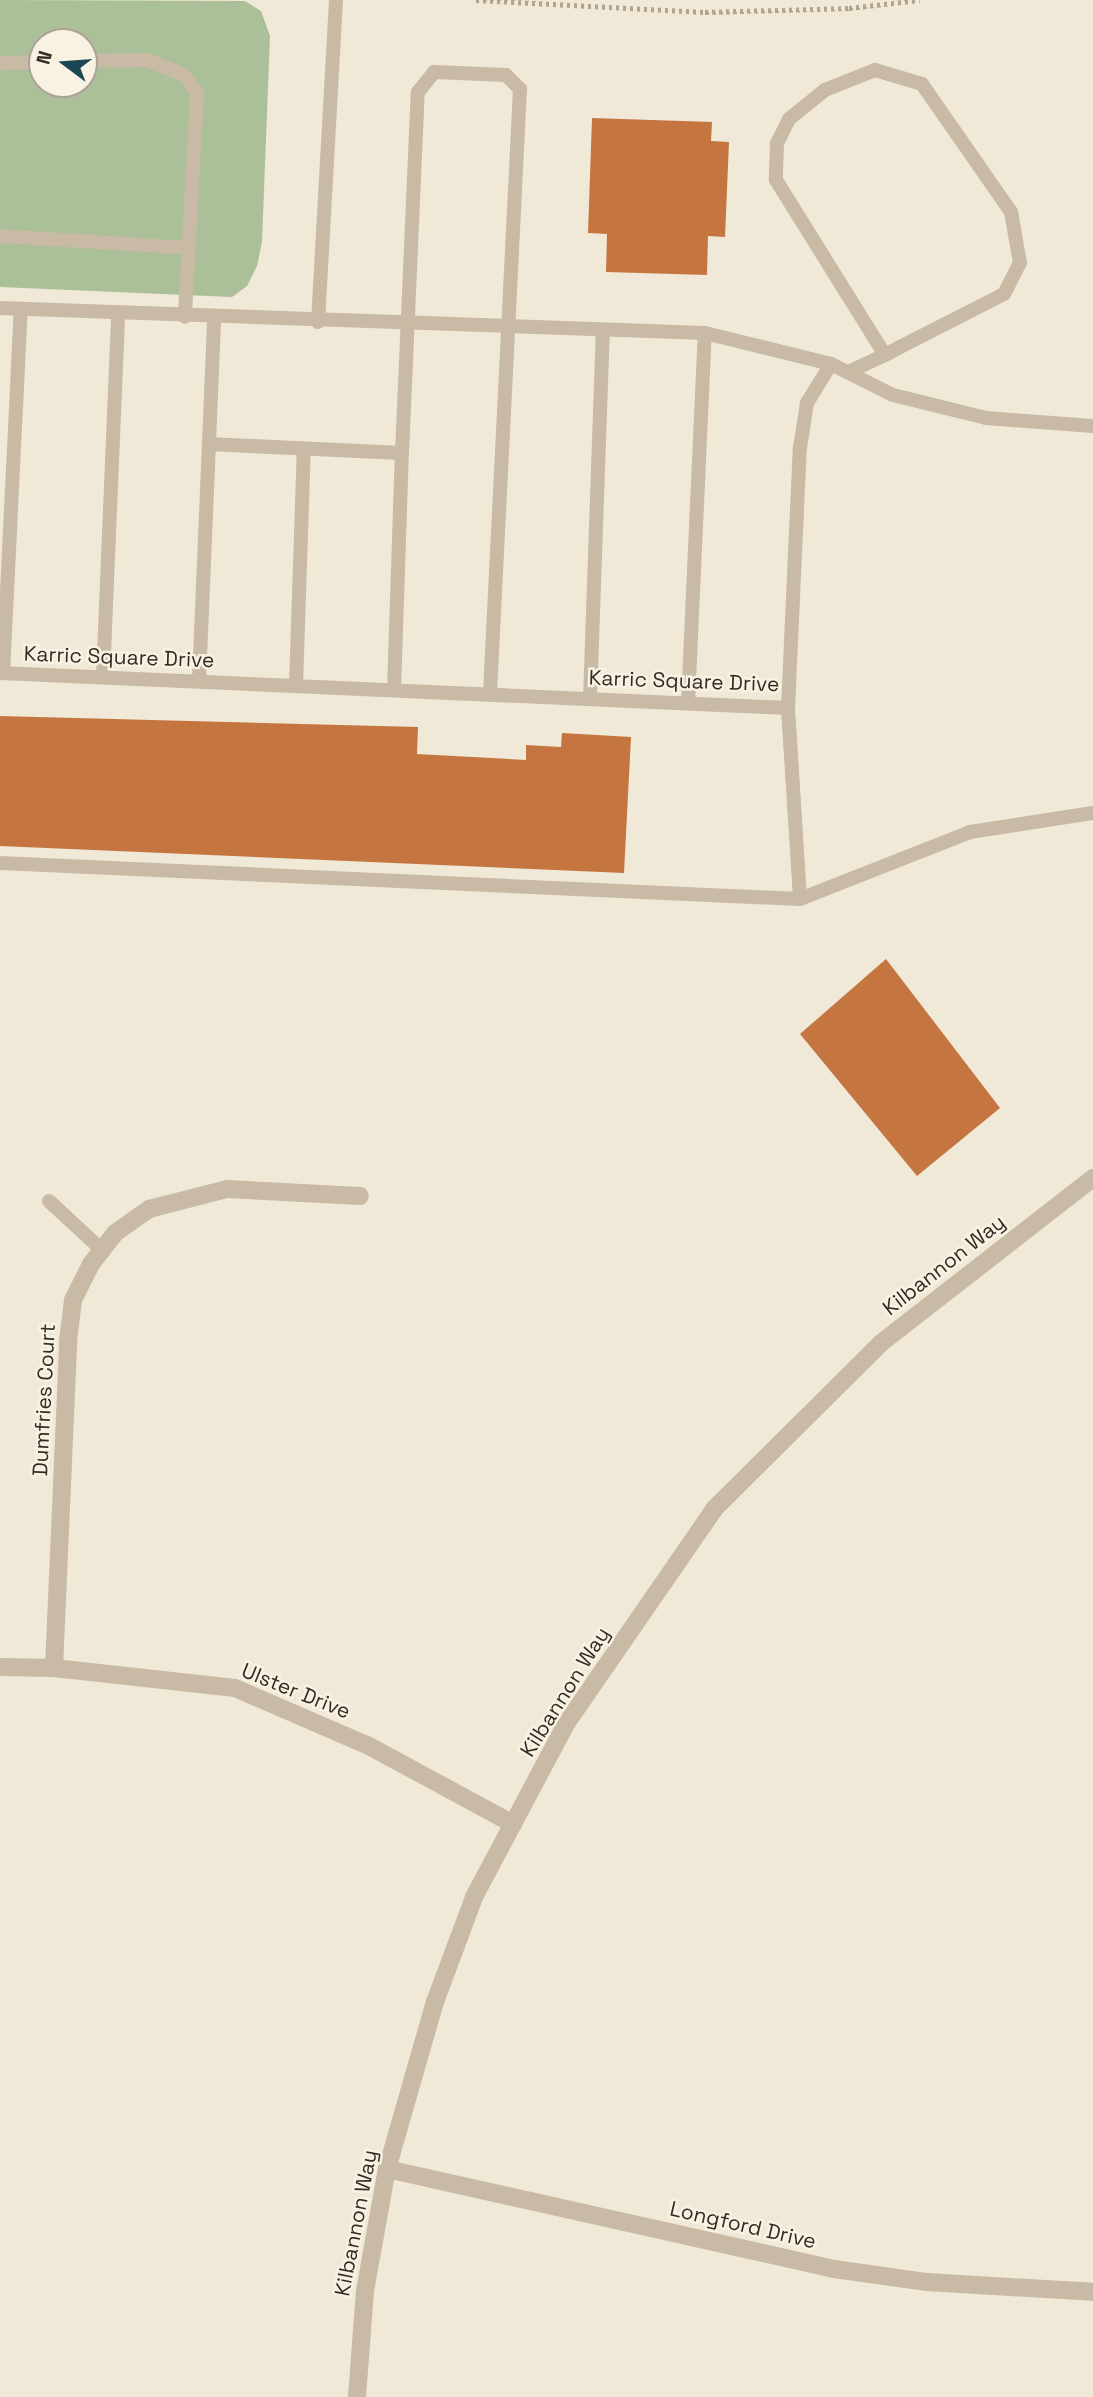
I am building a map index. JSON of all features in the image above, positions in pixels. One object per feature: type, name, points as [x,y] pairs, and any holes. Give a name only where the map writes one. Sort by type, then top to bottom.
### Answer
[{"type":"street","name":"Kilbannon Way","points":[[357,2397],[365,2291],[387,2169],[435,2002],[474,1898],[566,1724],[715,1508],[881,1343],[1093,1178]]},
{"type":"street","name":"Dumfries Court","points":[[54,1668],[68,1341],[73,1300],[102,1250],[115,1233],[149,1209],[227,1189],[360,1196]]},
{"type":"street","name":"Ulster Drive","points":[[0,1667],[54,1668],[235,1688],[369,1746],[513,1824]]},
{"type":"street","name":"Longford Drive","points":[[387,2169],[834,2269],[927,2282],[1093,2292]]},
{"type":"lane","points":[[318,322],[337,0]]},
{"type":"lane","points":[[98,61],[147,60],[184,75],[197,93],[185,317]]},
{"type":"lane","points":[[0,63],[28,62]]},
{"type":"lane","points":[[848,372],[884,355],[1004,294],[1020,263],[1011,212],[922,85],[876,70],[825,90],[789,119],[777,144],[776,180],[884,355]]},
{"type":"lane","points":[[394,690],[406,324],[418,92],[434,72],[506,75],[520,89],[506,327],[490,694]]},
{"type":"lane","points":[[0,236],[189,248]]},
{"type":"lane","points":[[0,308],[214,319],[705,333],[831,364],[894,395],[986,418],[1093,426]]},
{"type":"lane","points":[[2,673],[21,309]]},
{"type":"lane","points":[[103,677],[118,314]]},
{"type":"lane","points":[[199,681],[214,319]]},
{"type":"lane","points":[[590,699],[603,330]]},
{"type":"lane","points":[[688,703],[705,333]]},
{"type":"lane","name":"Karric Square Drive","points":[[2,673],[788,708],[800,448],[807,403],[831,364]]},
{"type":"lane","points":[[209,444],[402,453]]},
{"type":"lane","points":[[296,685],[304,449]]},
{"type":"lane","points":[[788,708],[800,899]]},
{"type":"lane","points":[[0,863],[800,899],[970,832],[1093,813]]},
{"type":"lane","points":[[49,1201],[102,1250]]},
{"type":"path","points":[[476,0],[705,12],[849,8],[920,0]]},
{"type":"green space","points":[[0,0],[245,1],[261,11],[270,36],[262,242],[257,266],[247,286],[232,297],[0,287]]},
{"type":"building","points":[[592,118],[712,122],[711,141],[729,142],[725,237],[708,236],[707,275],[606,272],[607,234],[588,233]]},
{"type":"building","points":[[0,716],[418,727],[417,754],[526,760],[526,745],[561,747],[562,733],[631,737],[624,873],[0,846]]},
{"type":"building","points":[[886,959],[1000,1108],[917,1176],[800,1034]]}]
